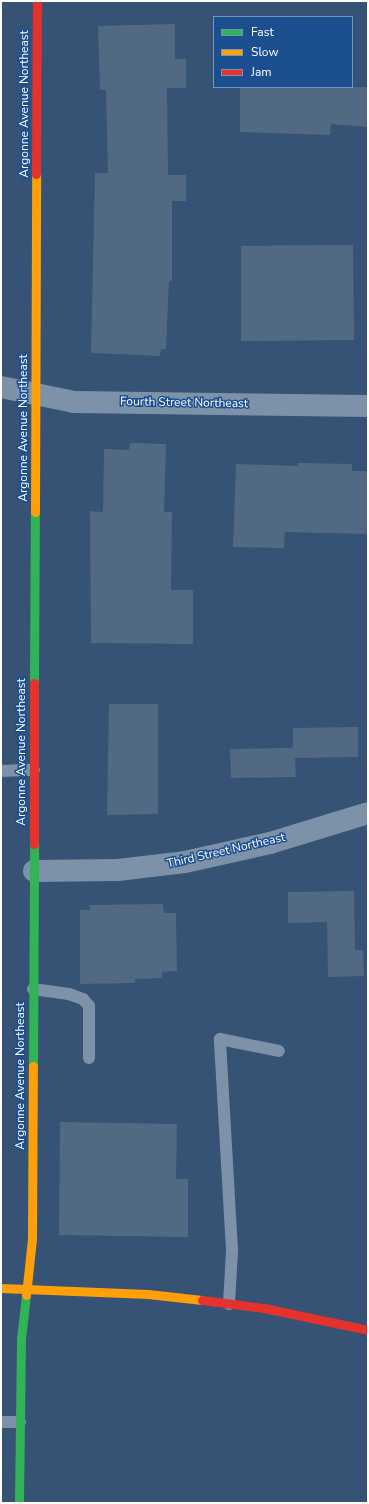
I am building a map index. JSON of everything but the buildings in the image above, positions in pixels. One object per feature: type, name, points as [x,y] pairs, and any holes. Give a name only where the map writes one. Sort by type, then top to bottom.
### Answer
[{"type":"main road","name":"Argonne Avenue Northeast","points":[[19,1503],[21,1339],[32,1238],[37,1]]},
{"type":"main road","points":[[1,1288],[148,1294],[264,1308],[368,1330]]},
{"type":"street","name":"Fourth Street Northeast","points":[[1,387],[74,402],[368,406]]},
{"type":"street","name":"Third Street Northeast","points":[[34,871],[118,870],[185,862],[270,843],[368,813]]},
{"type":"lane","points":[[1,771],[34,770]]},
{"type":"lane","points":[[33,989],[69,994],[84,999],[89,1006],[89,1058]]},
{"type":"lane","points":[[229,1304],[232,1250],[220,1039],[279,1051]]},
{"type":"lane","points":[[1,1422],[20,1422]]},
{"type":"traffic: fast","points":[[34,683],[35,512]]},
{"type":"traffic: fast","points":[[33,1066],[34,844]]},
{"type":"traffic: fast","points":[[19,1503],[21,1339],[26,1295]]},
{"type":"traffic: slow","points":[[35,512],[36,174]]},
{"type":"traffic: slow","points":[[26,1295],[32,1239],[33,1066]]},
{"type":"traffic: slow","points":[[1,1288],[148,1294],[202,1300]]},
{"type":"traffic: jam","points":[[36,174],[37,1]]},
{"type":"traffic: jam","points":[[34,683],[34,844]]},
{"type":"traffic: jam","points":[[202,1300],[264,1308],[368,1330]]}]
